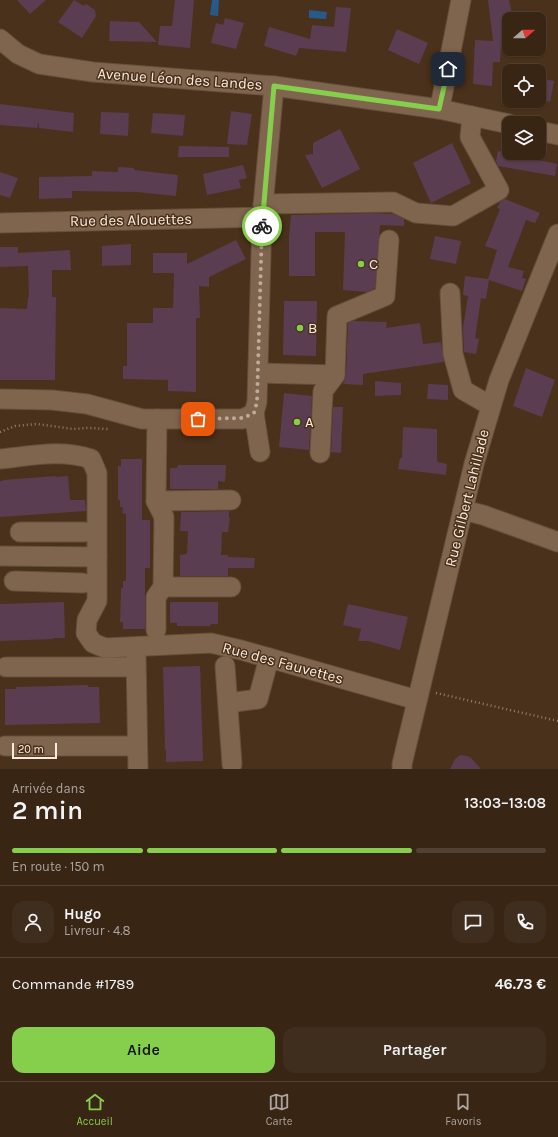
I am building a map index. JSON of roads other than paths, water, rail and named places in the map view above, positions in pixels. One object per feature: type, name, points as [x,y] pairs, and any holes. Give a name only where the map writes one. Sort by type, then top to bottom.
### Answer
[{"type":"street","points":[[439,109],[461,0]]},
{"type":"street","name":"Avenue Léon des Landes","points":[[0,39],[18,54],[39,64],[93,72],[274,86],[439,109],[502,122]]},
{"type":"street","points":[[260,452],[254,413],[257,402],[263,211],[274,86]]},
{"type":"street","name":"Rue des Alouettes","points":[[0,223],[263,211],[393,202],[416,213],[453,216],[499,190],[470,137],[472,116]]},
{"type":"street","points":[[546,132],[558,135]]},
{"type":"street","name":"Rue Gilbert Lahillade","points":[[402,769],[417,700],[474,464],[499,380],[558,234]]},
{"type":"street","points":[[320,453],[323,391],[335,374],[337,316],[385,296],[389,240]]},
{"type":"street","points":[[450,293],[453,354],[464,390],[491,406]]},
{"type":"street","points":[[258,373],[335,374]]},
{"type":"street","points":[[0,399],[52,400],[87,404],[142,419],[243,418],[254,413]]},
{"type":"street","points":[[156,630],[156,597],[163,587],[164,516],[156,501],[157,419]]},
{"type":"street","name":"Rue des Fauvettes","points":[[0,458],[66,453],[80,455],[91,459],[96,472],[97,601],[87,620],[86,634],[93,643],[105,648],[212,644],[241,650],[417,700]]},
{"type":"street","points":[[156,501],[231,500]]},
{"type":"street","points":[[464,510],[483,515],[558,542]]},
{"type":"street","points":[[20,532],[85,532]]},
{"type":"street","points":[[55,582],[56,532]]},
{"type":"street","points":[[0,556],[97,557]]},
{"type":"street","points":[[14,581],[83,583]]},
{"type":"street","points":[[163,587],[231,587]]},
{"type":"street","points":[[136,646],[138,769]]},
{"type":"street","points":[[228,703],[258,699],[269,658]]},
{"type":"street","points":[[225,666],[232,764]]},
{"type":"street","points":[[6,667],[136,667]]},
{"type":"street","points":[[5,746],[137,746]]},
{"type":"water","points":[[212,0],[219,0],[218,16],[210,15]]},
{"type":"water","points":[[309,10],[327,12],[326,19],[309,18]]},
{"type":"place","name":"C","points":[[361,264]]},
{"type":"place","name":"B","points":[[300,328]]},
{"type":"place","name":"A","points":[[297,422]]}]
